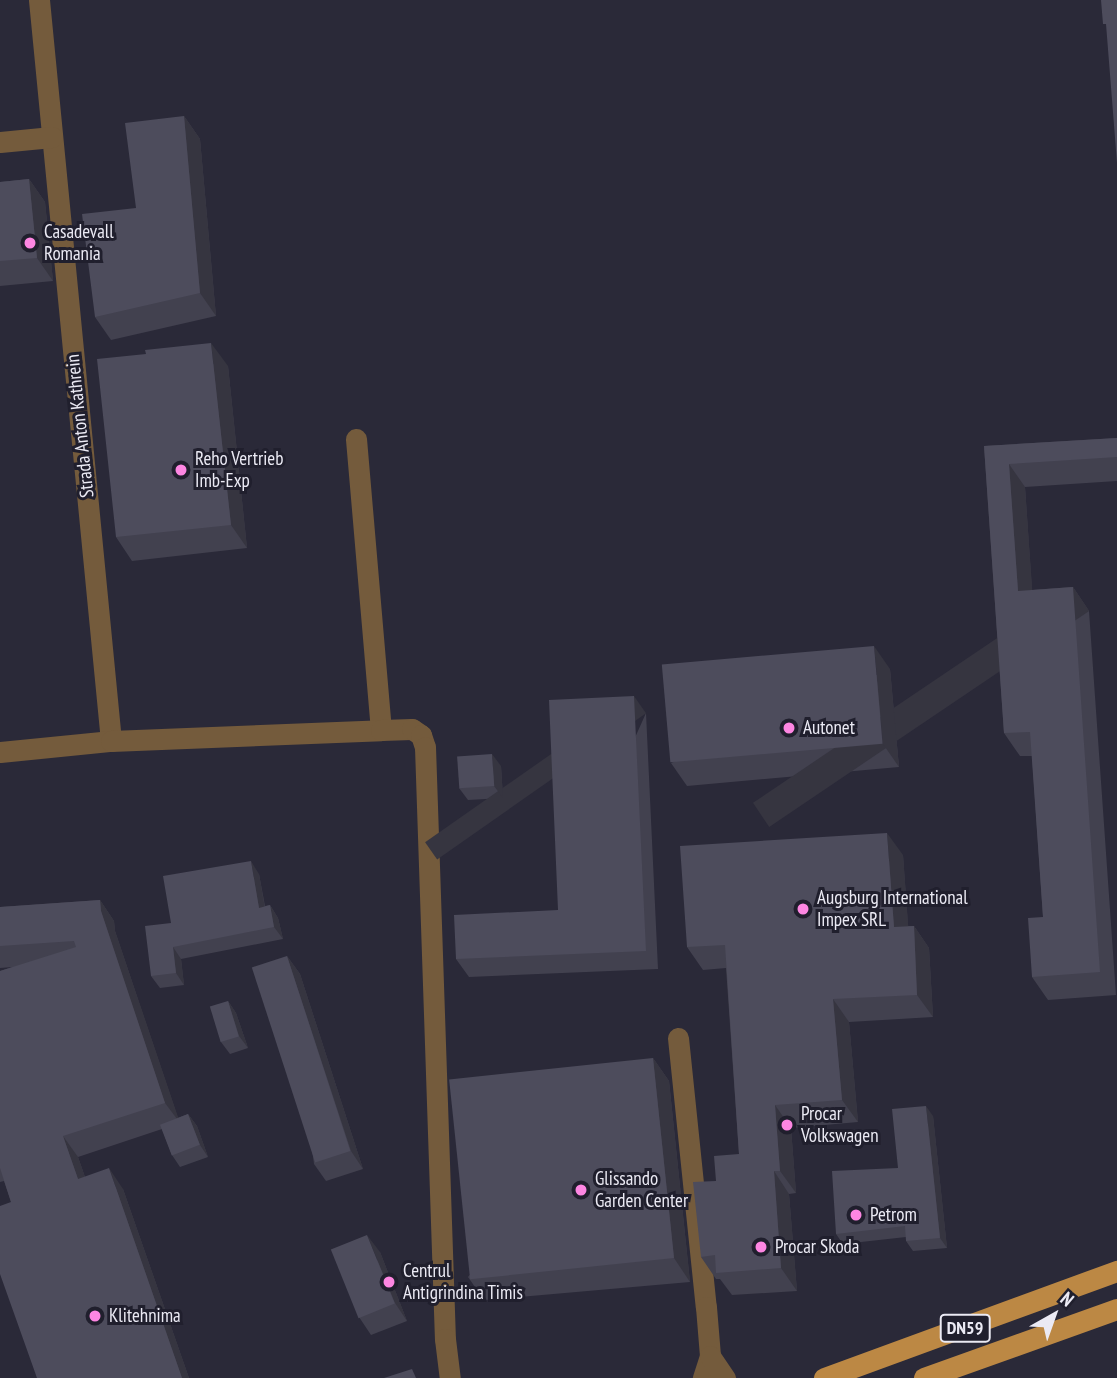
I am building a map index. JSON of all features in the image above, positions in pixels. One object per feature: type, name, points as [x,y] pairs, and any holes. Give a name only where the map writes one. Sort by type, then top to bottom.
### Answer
[{"type":"main road","name":"DN59","points":[[824,1378],[1113,1270]]},
{"type":"main road","name":"DN59","points":[[924,1378],[1117,1309]]},
{"type":"street","name":"Strada Anton Kathrein","points":[[38,0],[111,741]]},
{"type":"street","points":[[0,142],[52,137]]},
{"type":"street","points":[[356,439],[381,730]]},
{"type":"street","points":[[0,752],[111,741],[381,730],[412,729],[421,735],[425,747],[445,1339],[450,1378]]},
{"type":"street","points":[[678,1038],[710,1356],[702,1378]]},
{"type":"street","points":[[710,1356],[725,1378]]},
{"type":"building","points":[[1101,0],[1117,0],[1117,163],[1106,24],[1103,24]]},
{"type":"building","points":[[184,116],[200,293],[95,317],[82,214],[136,208],[125,123]]},
{"type":"building","points":[[29,179],[37,258],[0,261],[0,182]]},
{"type":"building","name":"Reho Vertrieb Imb-Exp","points":[[211,343],[231,525],[116,537],[97,359],[146,354],[145,350]]},
{"type":"building","points":[[1117,438],[1117,457],[1009,464],[1018,591],[1073,587],[1100,972],[1032,977],[1028,918],[1043,917],[1030,732],[1004,733],[984,446]]},
{"type":"building","name":"Autonet","points":[[874,646],[883,744],[670,762],[662,665]]},
{"type":"building","points":[[634,696],[646,951],[456,959],[454,915],[558,910],[549,700]]},
{"type":"building","points":[[492,754],[494,786],[459,788],[457,756]]},
{"type":"building","points":[[887,833],[894,927],[914,926],[917,995],[833,999],[842,1100],[775,1105],[780,1171],[774,1171],[781,1268],[716,1273],[715,1255],[701,1257],[693,1182],[716,1181],[714,1156],[739,1154],[725,945],[687,947],[680,846]]},
{"type":"building","points":[[251,861],[259,908],[270,905],[274,927],[173,947],[176,973],[151,976],[145,926],[171,923],[163,876]]},
{"type":"building","points":[[100,900],[101,911],[165,1103],[63,1136],[78,1179],[109,1168],[182,1378],[37,1378],[0,1274],[0,1206],[11,1202],[0,1168],[0,971],[76,947],[74,941],[0,946],[0,907]]},
{"type":"building","points":[[287,956],[350,1151],[315,1162],[252,967]]},
{"type":"building","points":[[228,1001],[239,1036],[221,1042],[210,1007]]},
{"type":"building","name":"Glissando Garden Center","points":[[653,1058],[674,1258],[470,1279],[449,1079]]},
{"type":"building","points":[[926,1106],[940,1238],[906,1241],[905,1226],[836,1234],[832,1171],[898,1168],[892,1109]]},
{"type":"building","points":[[188,1114],[200,1145],[172,1156],[160,1125]]},
{"type":"building","points":[[367,1235],[395,1304],[359,1318],[331,1250]]},
{"type":"building","points":[[412,1369],[416,1378],[384,1378]]},
{"type":"place","name":"Casadevall Romania","points":[[30,243]]},
{"type":"place","name":"Reho Vertrieb Imb-Exp","points":[[181,470]]},
{"type":"place","name":"Autonet","points":[[789,728]]},
{"type":"place","name":"Augsburg International Impex SRL","points":[[803,909]]},
{"type":"place","name":"Procar Volkswagen","points":[[787,1125]]},
{"type":"place","name":"Glissando Garden Center","points":[[581,1190]]},
{"type":"place","name":"Petrom","points":[[856,1215]]},
{"type":"place","name":"Procar Skoda","points":[[761,1247]]},
{"type":"place","name":"Centrul Antigrindina Timis","points":[[389,1282]]},
{"type":"place","name":"Klitehnima","points":[[95,1316]]}]
